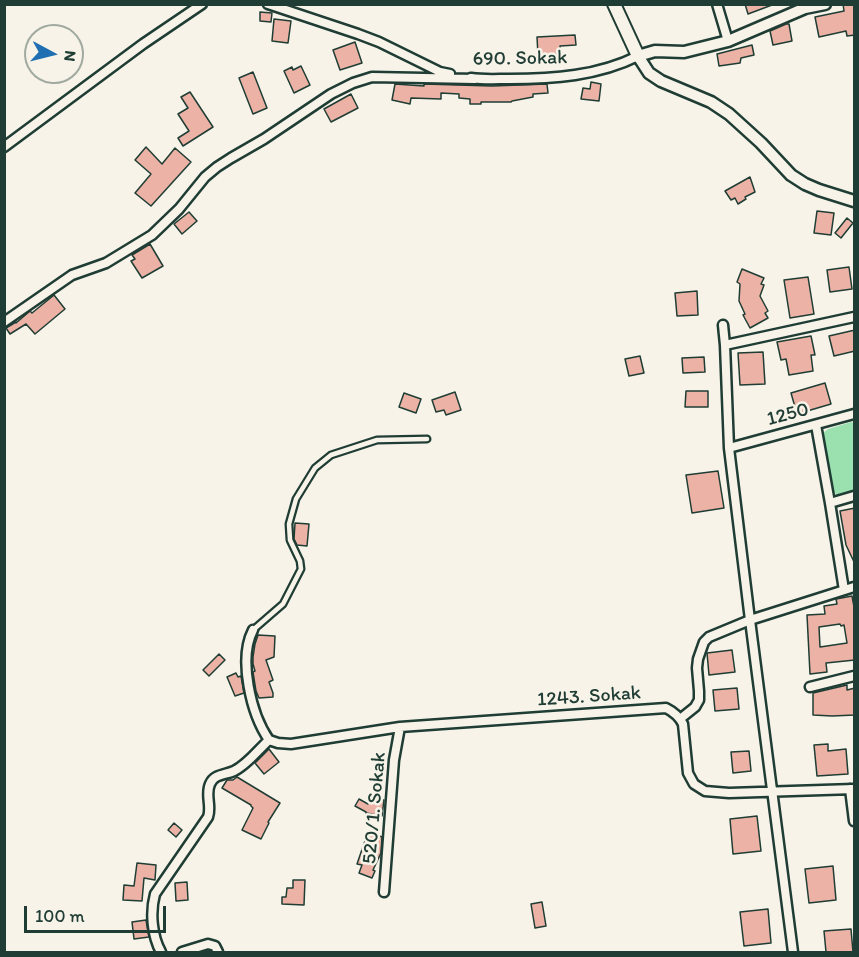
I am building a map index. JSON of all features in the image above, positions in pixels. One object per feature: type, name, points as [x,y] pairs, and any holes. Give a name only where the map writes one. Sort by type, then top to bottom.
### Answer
[{"type":"main road","points":[[614,4],[638,56]]},
{"type":"street","points":[[4,147],[143,44],[202,4]]},
{"type":"street","name":"690. Sokak","points":[[268,4],[379,42],[440,72],[475,79],[564,77],[603,70],[638,56]]},
{"type":"street","points":[[717,4],[728,40]]},
{"type":"street","points":[[825,4],[804,6],[728,40],[684,52],[654,51],[638,56],[649,73],[661,81],[711,102],[729,114],[791,175],[805,184],[853,201]]},
{"type":"street","points":[[4,322],[72,275],[106,263],[152,235],[217,168],[331,94],[372,77],[475,79]]},
{"type":"street","points":[[725,345],[855,317]]},
{"type":"street","points":[[723,325],[729,448],[793,952]]},
{"type":"street","name":"1250","points":[[729,448],[855,414]]},
{"type":"street","points":[[816,425],[844,590]]},
{"type":"street","points":[[831,503],[855,496]]},
{"type":"street","points":[[855,586],[750,620],[709,637],[704,642],[698,659],[699,700],[695,707],[680,719],[683,724],[688,773],[699,789],[729,793],[852,789],[855,821]]},
{"type":"street","points":[[161,952],[153,921],[152,908],[155,894],[209,813],[210,783],[219,776],[240,767],[269,740],[260,726],[246,675],[249,637],[253,630]]},
{"type":"street","points":[[810,687],[855,676]]},
{"type":"street","name":"1243. Sokak","points":[[269,740],[291,744],[400,727],[660,708],[671,711],[680,719]]},
{"type":"street","name":"520/1. Sokak","points":[[384,892],[394,760],[400,727]]},
{"type":"street","points":[[182,952],[208,944],[215,946],[218,952]]},
{"type":"lane","points":[[253,630],[283,604],[301,569],[300,561],[290,540],[289,524],[296,499],[315,468],[331,455],[377,440],[427,439]]},
{"type":"green space","points":[[854,423],[854,492],[838,496],[834,492],[823,433],[828,429]]},
{"type":"building","points":[[745,4],[772,4],[772,5],[748,14]]},
{"type":"building","points":[[843,4],[855,4],[855,35],[847,36],[846,31],[819,37],[815,17],[844,11]]},
{"type":"building","points":[[260,12],[272,13],[271,22],[260,21]]},
{"type":"building","points":[[274,19],[291,21],[288,43],[272,41]]},
{"type":"building","points":[[789,24],[792,41],[773,45],[770,31]]},
{"type":"building","points":[[575,35],[576,45],[560,46],[560,54],[538,56],[537,37]]},
{"type":"building","points":[[355,42],[362,63],[340,70],[333,50]]},
{"type":"building","points":[[752,45],[754,55],[741,58],[740,63],[719,66],[717,54]]},
{"type":"building","points":[[301,66],[310,85],[294,93],[284,71]]},
{"type":"building","points":[[253,72],[267,108],[253,114],[239,78]]},
{"type":"building","points":[[591,82],[601,84],[599,101],[581,99],[583,88],[590,89]]},
{"type":"building","points":[[395,84],[492,86],[547,84],[548,93],[533,94],[533,97],[511,102],[470,104],[470,99],[459,98],[459,94],[441,93],[441,99],[411,98],[410,104],[392,100]]},
{"type":"building","points":[[190,92],[213,127],[183,146],[178,138],[189,131],[178,114],[188,108],[181,97]]},
{"type":"building","points":[[351,94],[358,108],[331,122],[324,109]]},
{"type":"building","points":[[146,147],[162,164],[175,148],[191,162],[151,206],[135,193],[151,174],[135,160]]},
{"type":"building","points":[[750,177],[755,192],[738,204],[735,198],[731,200],[725,191]]},
{"type":"building","points":[[817,211],[834,213],[831,235],[814,233]]},
{"type":"building","points":[[189,212],[197,221],[182,234],[174,224]]},
{"type":"building","points":[[847,218],[853,223],[841,238],[835,233]]},
{"type":"building","points":[[150,244],[163,266],[142,278],[131,261],[135,259],[132,255]]},
{"type":"building","points":[[849,267],[852,289],[830,292],[827,270]]},
{"type":"building","points":[[742,269],[764,278],[760,296],[768,311],[765,313],[768,318],[750,328],[739,301],[740,284],[737,282]]},
{"type":"building","points":[[808,277],[814,314],[790,318],[784,280]]},
{"type":"building","points":[[697,291],[698,315],[677,316],[675,293]]},
{"type":"building","points":[[54,295],[65,309],[35,334],[26,324],[10,334],[6,328],[30,311],[32,313]]},
{"type":"building","points":[[855,330],[855,351],[834,356],[829,336]]},
{"type":"building","points":[[811,336],[815,355],[811,355],[813,371],[789,375],[786,359],[781,360],[777,342]]},
{"type":"building","points":[[763,352],[765,384],[740,385],[738,353]]},
{"type":"building","points":[[640,356],[644,373],[629,376],[625,359]]},
{"type":"building","points":[[704,357],[705,372],[683,373],[682,358]]},
{"type":"building","points":[[825,383],[831,404],[797,414],[791,393]]},
{"type":"building","points":[[686,391],[708,391],[708,407],[685,407]]},
{"type":"building","points":[[455,392],[461,410],[446,415],[444,410],[436,412],[432,400]]},
{"type":"building","points":[[404,393],[421,399],[416,413],[399,407]]},
{"type":"building","points":[[718,471],[724,508],[692,513],[686,475]]},
{"type":"building","points":[[855,508],[855,564],[846,545],[840,511]]},
{"type":"building","points":[[295,523],[309,524],[307,546],[297,545],[294,539]]},
{"type":"building","points":[[852,596],[855,612],[855,660],[826,663],[827,672],[810,674],[807,615],[825,614],[824,606],[837,604],[836,599]],"holes":[[[840,624],[844,625],[847,643],[820,647],[819,627]]]},
{"type":"building","points":[[258,635],[275,636],[274,657],[266,660],[273,680],[269,682],[273,697],[259,698],[256,691],[253,657]]},
{"type":"building","points":[[732,650],[735,672],[709,675],[707,653]]},
{"type":"building","points":[[219,654],[225,660],[209,676],[203,670]]},
{"type":"building","points":[[236,673],[238,677],[241,676],[244,693],[235,696],[227,677]]},
{"type":"building","points":[[847,685],[847,690],[855,688],[855,715],[813,715],[813,693]]},
{"type":"building","points":[[737,688],[739,709],[715,711],[713,690]]},
{"type":"building","points":[[828,744],[828,751],[846,749],[848,774],[817,776],[814,745]]},
{"type":"building","points":[[269,749],[279,762],[264,774],[255,763]]},
{"type":"building","points":[[749,751],[751,771],[733,773],[731,752]]},
{"type":"building","points":[[237,777],[280,803],[261,839],[242,830],[253,808],[251,805],[222,788],[227,780]]},
{"type":"building","points":[[369,798],[384,800],[382,816],[366,813],[355,806],[359,799],[368,804]]},
{"type":"building","points":[[757,816],[761,851],[733,854],[730,819]]},
{"type":"building","points":[[174,823],[182,830],[176,837],[168,830]]},
{"type":"building","points":[[368,832],[382,837],[381,853],[372,878],[359,873],[362,865],[357,864]]},
{"type":"building","points":[[137,863],[156,865],[155,880],[144,878],[142,901],[123,900],[124,885],[134,886]]},
{"type":"building","points":[[833,866],[836,900],[809,903],[805,869]]},
{"type":"building","points":[[293,880],[305,880],[304,905],[282,904],[282,897],[286,897],[287,888],[293,888]]},
{"type":"building","points":[[187,882],[188,900],[176,901],[175,883]]},
{"type":"building","points":[[542,902],[546,926],[535,928],[531,904]]},
{"type":"building","points":[[768,909],[771,943],[744,946],[740,912]]},
{"type":"building","points":[[146,920],[149,937],[134,939],[132,922]]},
{"type":"building","points":[[851,929],[853,952],[826,952],[824,931]]}]
